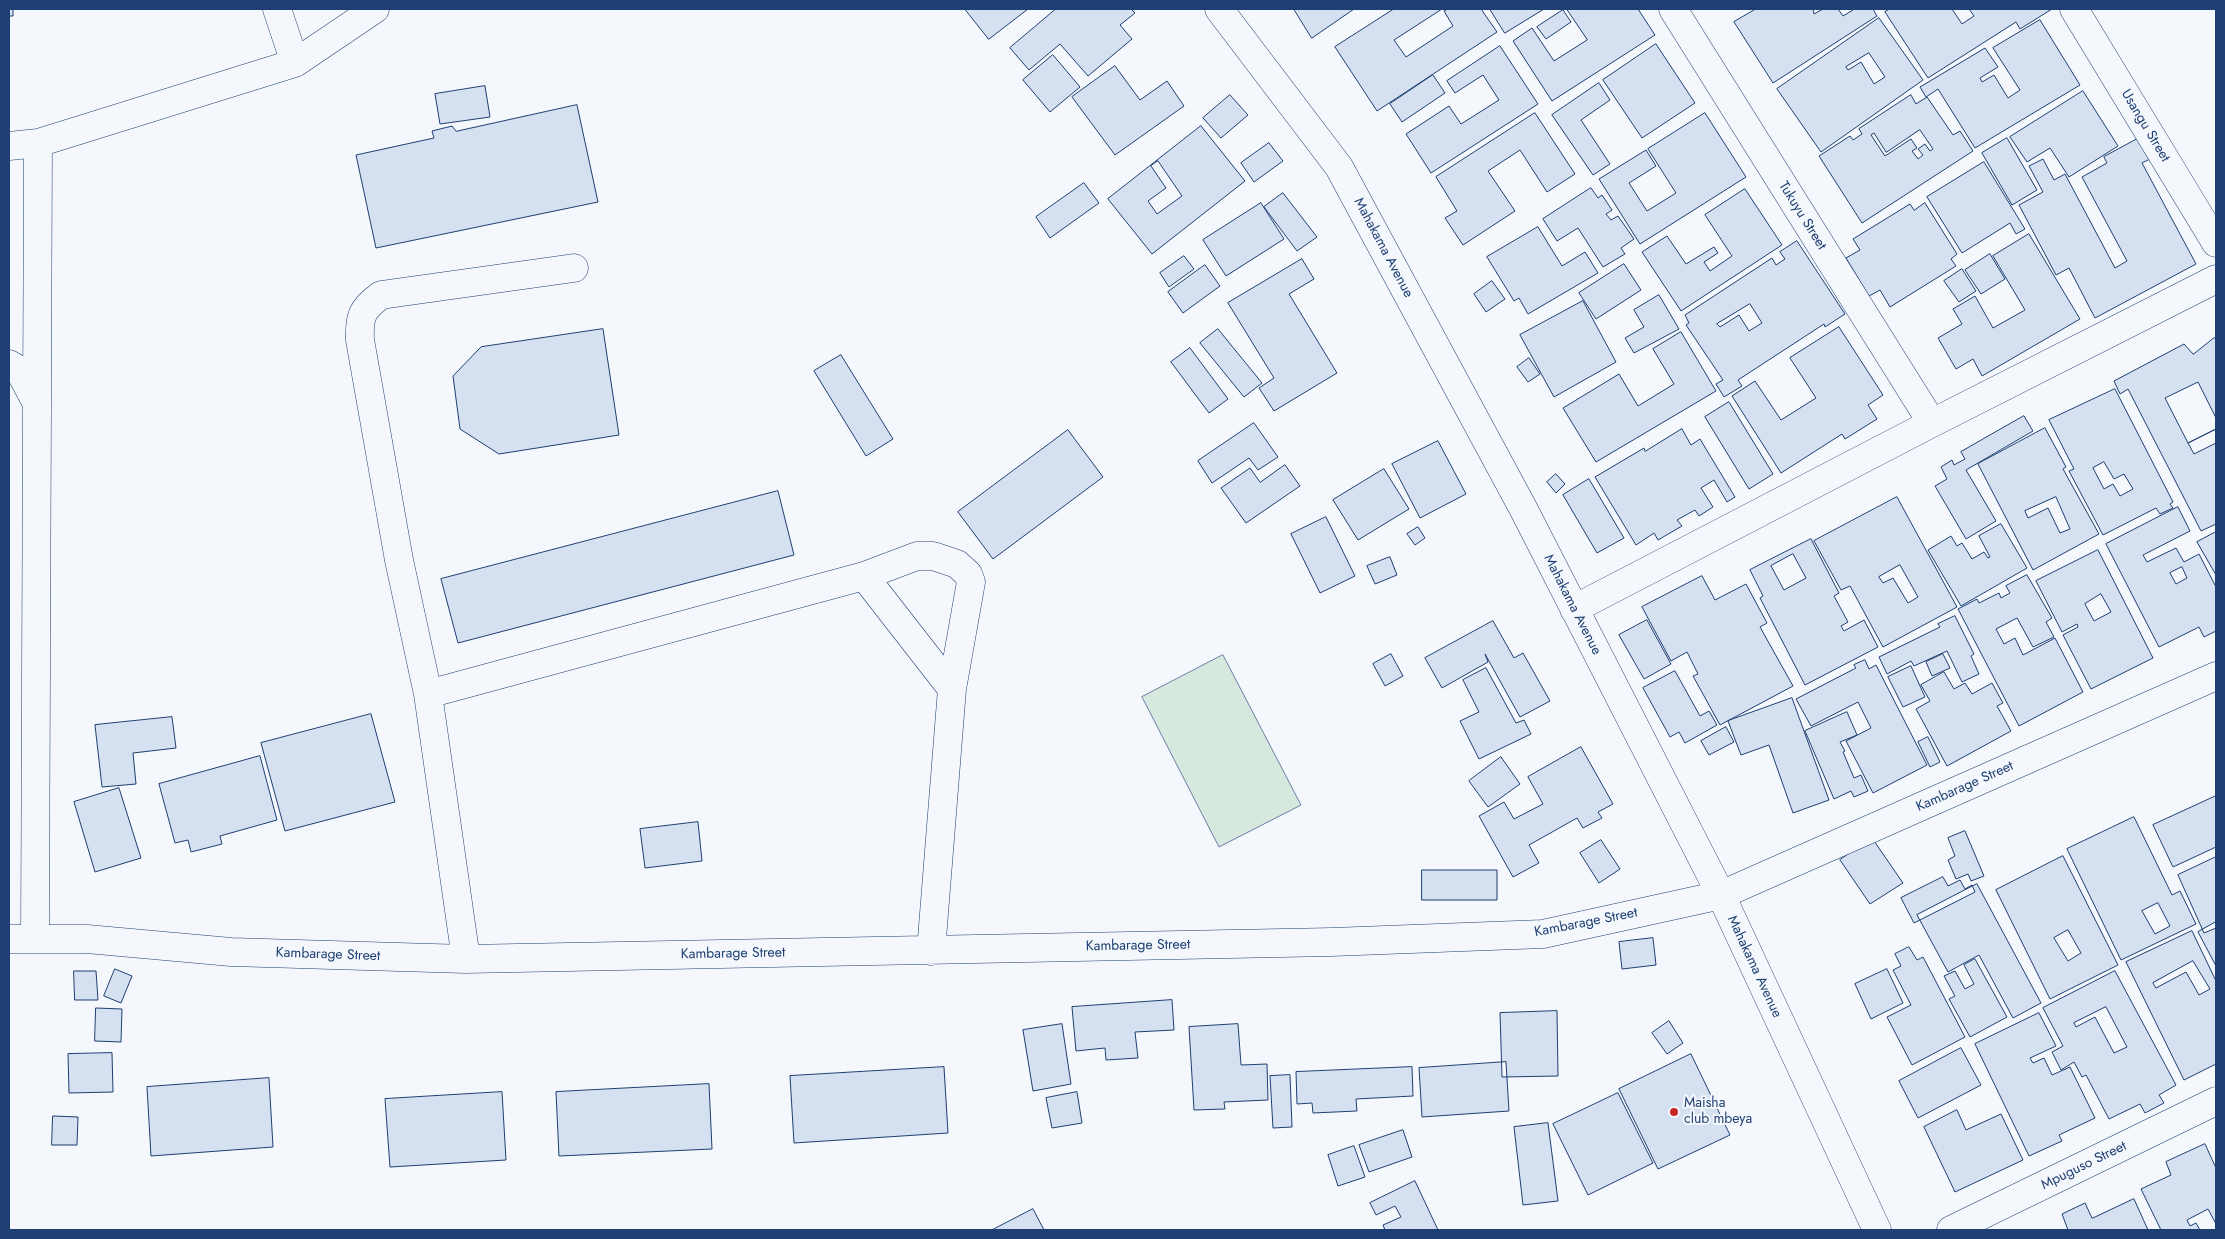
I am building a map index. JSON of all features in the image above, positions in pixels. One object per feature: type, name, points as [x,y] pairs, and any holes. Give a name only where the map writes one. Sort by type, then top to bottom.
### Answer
[{"type":"street","points":[[276,9],[295,62]]},
{"type":"street","points":[[9,146],[38,143],[295,62],[375,9]]},
{"type":"street","name":"Mahakama Avenue","points":[[1219,9],[1339,167],[1524,510],[1721,895],[1877,1230]]},
{"type":"street","name":"Tukuyu Street","points":[[1673,9],[1932,423]]},
{"type":"street","name":"Usangu Street","points":[[2074,9],[2216,243]]},
{"type":"street","points":[[36,938],[36,402],[40,262],[38,143]]},
{"type":"street","points":[[466,958],[428,694],[398,560],[360,340],[359,320],[368,305],[381,295],[574,268]]},
{"type":"street","points":[[1574,609],[1932,423],[2216,279]]},
{"type":"street","points":[[9,364],[18,370],[36,402]]},
{"type":"street","points":[[428,694],[864,576],[917,556],[944,559],[957,564],[968,574],[971,591],[952,689],[931,951]]},
{"type":"street","points":[[864,576],[952,689]]},
{"type":"street","name":"Kambarage Street","points":[[9,939],[87,939],[231,952],[466,958],[931,951],[1332,942],[1543,934],[1721,895],[2216,676]]},
{"type":"street","name":"Mpuguso Street","points":[[1951,1230],[2216,1101]]},
{"type":"shaded area","points":[[1223,655],[1301,805],[1219,847],[1142,697]]},
{"type":"building","points":[[9,9],[13,9],[13,16],[9,16]]},
{"type":"building","points":[[965,9],[1028,9],[989,39]]},
{"type":"building","points":[[1056,9],[1131,9],[1135,13],[1120,25],[1132,39],[1088,76],[1060,44],[1029,70],[1010,48]]},
{"type":"building","points":[[1294,9],[1354,9],[1312,38]]},
{"type":"building","points":[[1394,9],[1442,9],[1394,40],[1406,57],[1453,26],[1444,11],[1448,9],[1481,9],[1497,32],[1377,111],[1335,47]]},
{"type":"building","points":[[1490,9],[1544,9],[1505,33]]},
{"type":"building","points":[[1567,9],[1638,9],[1655,35],[1552,101],[1513,41],[1532,28],[1554,61],[1587,40]]},
{"type":"building","points":[[1756,9],[1813,9],[1814,14],[1823,9],[1838,9],[1843,16],[1852,9],[1873,9],[1877,16],[1773,83],[1734,22]]},
{"type":"building","points":[[1890,9],[1952,9],[1962,24],[1974,16],[1969,9],[2052,9],[2020,29],[2016,22],[1928,78],[1885,12]]},
{"type":"building","points":[[1563,10],[1571,22],[1546,39],[1537,27]]},
{"type":"building","points":[[1879,18],[1923,80],[1821,152],[1777,89]],"holes":[[[1869,53],[1885,77],[1874,84],[1861,62],[1848,70],[1846,67]]]},
{"type":"building","points":[[2040,20],[2080,85],[1975,148],[1938,89],[1926,97],[1920,87],[1985,48],[1998,67],[1980,78],[1982,82],[1994,75],[2008,98],[2020,90],[1993,48]]},
{"type":"building","points":[[1656,44],[1695,103],[1642,138],[1603,80]]},
{"type":"building","points":[[1500,46],[1538,104],[1431,173],[1406,134],[1449,106],[1461,124],[1499,100],[1483,75],[1455,93],[1447,81]]},
{"type":"building","points":[[1053,55],[1080,87],[1050,112],[1023,80]]},
{"type":"building","points":[[1115,66],[1140,100],[1167,81],[1184,106],[1115,155],[1072,97]]},
{"type":"building","points":[[1433,75],[1445,93],[1402,122],[1390,104]]},
{"type":"building","points":[[1599,83],[1610,100],[1581,120],[1610,164],[1593,175],[1552,115]]},
{"type":"building","points":[[485,86],[490,117],[440,124],[435,94]]},
{"type":"building","points":[[2083,91],[2118,146],[2069,177],[2050,148],[2027,162],[2010,137]]},
{"type":"building","points":[[1230,95],[1248,115],[1221,138],[1203,118]]},
{"type":"building","points":[[1911,95],[1916,104],[1927,97],[1953,135],[1960,131],[1973,151],[1862,223],[1819,156],[1850,136],[1853,140],[1862,134],[1859,129]],"holes":[[[1920,130],[1933,149],[1930,151],[1925,144],[1918,149],[1923,155],[1918,159],[1912,151],[1917,148],[1911,139],[1885,156],[1871,135],[1874,133],[1886,152]]]},
{"type":"building","points":[[577,105],[598,202],[376,248],[356,155],[434,138],[432,131],[452,126],[456,131]]},
{"type":"building","points":[[1535,113],[1575,174],[1547,192],[1520,150],[1488,171],[1515,211],[1463,245],[1445,218],[1457,211],[1436,177]]},
{"type":"building","points":[[1705,113],[1746,177],[1640,244],[1599,179],[1646,150],[1656,166],[1629,183],[1647,211],[1676,193],[1648,149]]},
{"type":"building","points":[[1201,126],[1245,181],[1152,254],[1108,199]],"holes":[[[1158,161],[1182,196],[1157,214],[1148,201],[1166,188],[1151,166]]]},
{"type":"building","points":[[2141,137],[2152,158],[2142,163],[2196,264],[2095,318],[2069,268],[2056,275],[2019,205],[2043,192],[2029,166],[2043,159],[2054,180],[2065,174],[2115,268],[2127,261],[2082,177],[2107,163],[2104,157]]},
{"type":"building","points":[[2007,138],[2037,190],[2012,205],[1982,153]]},
{"type":"building","points":[[1269,143],[1283,161],[1254,182],[1241,163]]},
{"type":"building","points":[[1984,162],[2025,229],[2016,234],[2010,223],[1962,253],[1927,197]]},
{"type":"building","points":[[1084,183],[1099,203],[1050,238],[1036,217]]},
{"type":"building","points":[[1591,188],[1598,198],[1602,195],[1612,210],[1606,214],[1611,220],[1618,216],[1634,239],[1621,248],[1625,254],[1603,267],[1578,228],[1557,241],[1543,219]]},
{"type":"building","points":[[1745,189],[1782,245],[1681,311],[1642,252],[1667,236],[1686,264],[1714,247],[1718,253],[1704,262],[1710,271],[1732,256],[1705,215]]},
{"type":"building","points":[[1283,193],[1317,237],[1297,251],[1264,207]]},
{"type":"building","points":[[1261,203],[1284,239],[1226,276],[1203,240]]},
{"type":"building","points":[[1925,203],[1957,254],[1951,259],[1956,266],[1890,307],[1880,290],[1869,296],[1846,258],[1860,250],[1853,239],[1910,204],[1914,210]]},
{"type":"building","points":[[1538,227],[1562,266],[1585,252],[1598,273],[1528,314],[1519,298],[1514,301],[1487,257]]},
{"type":"building","points":[[2029,234],[2080,319],[1982,376],[1973,359],[1956,369],[1938,338],[1962,324],[1953,309],[1975,296],[1993,328],[2025,310],[1993,256]]},
{"type":"building","points":[[1797,241],[1845,314],[1825,327],[1824,324],[1738,380],[1742,386],[1724,397],[1716,384],[1723,380],[1686,325],[1689,323],[1685,315],[1772,258],[1776,265],[1785,259],[1780,252]],"holes":[[[1750,304],[1762,323],[1749,331],[1739,315],[1720,327],[1717,324]]]},
{"type":"building","points":[[1990,254],[2005,279],[1981,294],[1965,270]]},
{"type":"building","points":[[1184,256],[1194,269],[1169,287],[1160,273]]},
{"type":"building","points":[[1302,259],[1314,279],[1289,294],[1337,373],[1274,411],[1259,388],[1274,378],[1228,303]]},
{"type":"building","points":[[1624,264],[1641,290],[1596,319],[1579,293]]},
{"type":"building","points":[[1205,265],[1220,286],[1183,313],[1168,292]]},
{"type":"building","points":[[1962,269],[1976,291],[1959,302],[1944,281]]},
{"type":"building","points":[[1492,281],[1505,299],[1486,312],[1474,294]]},
{"type":"building","points":[[1659,295],[1679,329],[1634,353],[1625,338],[1644,327],[1634,310]]},
{"type":"building","points":[[1583,301],[1616,362],[1554,397],[1520,335]]},
{"type":"building","points":[[1839,327],[1883,395],[1868,405],[1877,419],[1845,439],[1842,434],[1781,473],[1732,396],[1755,381],[1781,420],[1816,398],[1790,358]]},
{"type":"building","points":[[603,329],[619,435],[499,454],[460,429],[453,376],[481,347]]},
{"type":"building","points":[[1218,329],[1262,383],[1244,397],[1200,343]]},
{"type":"building","points":[[1681,332],[1716,391],[1596,462],[1563,408],[1619,374],[1638,406],[1674,384],[1653,349]]},
{"type":"building","points":[[2216,338],[2216,418],[2198,382],[2165,398],[2194,454],[2216,443],[2216,524],[2201,531],[2128,389],[2120,394],[2114,381],[2184,344],[2193,354]]},
{"type":"building","points":[[1190,348],[1228,399],[1209,413],[1171,362]]},
{"type":"building","points":[[841,355],[893,439],[866,456],[814,371]]},
{"type":"building","points":[[1529,358],[1540,374],[1528,382],[1517,367]]},
{"type":"building","points":[[2115,389],[2173,502],[2170,504],[2173,508],[2160,514],[2156,508],[2103,535],[2069,471],[2074,469],[2049,420]],"holes":[[[2104,462],[2114,479],[2124,474],[2133,489],[2120,496],[2113,484],[2104,489],[2093,468]]]},
{"type":"building","points":[[1729,402],[1773,474],[1749,489],[1705,417]]},
{"type":"building","points":[[2024,416],[2033,431],[1966,470],[1996,521],[1966,539],[1935,486],[1947,479],[1941,467],[1952,460],[1954,465],[1965,459],[1961,452]]},
{"type":"building","points":[[1254,423],[1278,457],[1258,470],[1249,458],[1212,483],[1198,461]]},
{"type":"building","points":[[2045,428],[2066,467],[2063,469],[2099,534],[2033,570],[1978,464]],"holes":[[[2056,497],[2070,529],[2060,533],[2048,508],[2028,518],[2025,511]]]},
{"type":"building","points":[[1682,429],[1691,445],[1700,439],[1735,497],[1727,502],[1714,480],[1701,488],[1713,507],[1699,516],[1695,510],[1677,520],[1682,526],[1658,540],[1654,533],[1636,545],[1595,477],[1644,448],[1645,451]]},
{"type":"building","points":[[1068,430],[1103,477],[993,559],[958,512]]},
{"type":"building","points":[[1438,441],[1466,494],[1420,518],[1392,464]]},
{"type":"building","points":[[1285,465],[1300,486],[1246,523],[1221,488],[1250,468],[1260,482]]},
{"type":"building","points":[[1384,469],[1409,509],[1358,540],[1333,500]]},
{"type":"building","points":[[1556,474],[1565,484],[1556,493],[1547,482]]},
{"type":"building","points":[[1589,479],[1624,538],[1597,553],[1563,495]]},
{"type":"building","points":[[778,491],[794,555],[458,643],[441,579]]},
{"type":"building","points":[[1897,497],[1957,607],[1883,647],[1850,586],[1841,590],[1814,541]],"holes":[[[1900,565],[1918,597],[1908,603],[1893,578],[1883,583],[1879,577]]]},
{"type":"building","points":[[2178,507],[2190,531],[2143,555],[2147,562],[2176,548],[2184,562],[2199,554],[2216,587],[2216,631],[2204,637],[2199,627],[2159,647],[2106,544]],"holes":[[[2182,567],[2187,578],[2176,584],[2170,573]]]},
{"type":"building","points":[[1326,517],[1355,576],[1320,593],[1291,534]]},
{"type":"building","points":[[2001,524],[2027,568],[1961,606],[1928,550],[1951,536],[1957,546],[1962,543],[1972,559],[1984,552],[1988,558],[1990,557],[1979,536]]},
{"type":"building","points":[[1418,527],[1425,538],[1415,545],[1407,534]]},
{"type":"building","points":[[2216,532],[2216,575],[2197,542]]},
{"type":"building","points":[[1811,539],[1839,593],[1834,596],[1848,622],[1841,626],[1844,631],[1864,620],[1878,647],[1805,685],[1760,598],[1763,596],[1750,570]],"holes":[[[1793,554],[1806,578],[1784,590],[1771,566]]]},
{"type":"building","points":[[2098,550],[2153,658],[2091,689],[2063,635],[2078,627],[2077,624],[2062,632],[2036,581]],"holes":[[[2101,594],[2111,612],[2094,621],[2085,604]]]},
{"type":"building","points":[[1390,557],[1397,575],[1375,584],[1367,566]]},
{"type":"building","points":[[2027,575],[2052,618],[2046,622],[2054,637],[2033,647],[2017,618],[1996,629],[2004,644],[2015,638],[2023,655],[2055,638],[2083,692],[2019,726],[1958,609],[1977,599],[1979,603],[1999,593],[2001,598],[2010,593],[2006,586]]},
{"type":"building","points":[[1702,576],[1715,600],[1746,584],[1767,623],[1760,627],[1793,686],[1720,725],[1693,676],[1698,674],[1687,652],[1671,661],[1642,607]]},
{"type":"building","points":[[1955,616],[1974,654],[1971,656],[1979,674],[1962,682],[1947,651],[1914,666],[1911,661],[1887,674],[1879,657],[1940,627],[1938,624]]},
{"type":"building","points":[[1647,620],[1671,664],[1644,679],[1619,635]]},
{"type":"building","points":[[1493,621],[1514,658],[1523,653],[1550,701],[1520,717],[1485,654],[1488,662],[1442,688],[1425,658]]},
{"type":"building","points":[[1391,654],[1403,676],[1385,686],[1373,664]]},
{"type":"building","points":[[1943,654],[1950,668],[1932,676],[1926,662]]},
{"type":"building","points":[[1865,660],[1869,669],[1876,665],[1927,765],[1873,793],[1846,741],[1871,728],[1858,702],[1811,726],[1796,699],[1856,668],[1854,665]]},
{"type":"building","points":[[1911,666],[1925,697],[1903,707],[1888,677]]},
{"type":"building","points":[[1486,668],[1516,723],[1524,720],[1531,734],[1479,759],[1460,721],[1479,712],[1463,680]]},
{"type":"building","points":[[1675,671],[1700,716],[1709,711],[1717,725],[1685,743],[1679,732],[1670,737],[1643,688]]},
{"type":"building","points":[[1944,672],[1954,689],[1965,683],[1972,694],[1992,683],[2003,703],[1997,706],[2011,731],[1947,766],[1916,709],[1930,701],[1921,685]]},
{"type":"building","points":[[1792,698],[1829,800],[1793,813],[1769,745],[1741,755],[1728,721]]},
{"type":"building","points":[[1847,712],[1857,735],[1840,742],[1854,778],[1861,775],[1868,791],[1854,797],[1851,791],[1834,799],[1805,731]]},
{"type":"building","points":[[371,714],[395,802],[285,831],[261,743]]},
{"type":"building","points":[[172,717],[176,748],[133,753],[136,784],[102,787],[95,725]]},
{"type":"building","points":[[1726,727],[1734,742],[1709,755],[1701,741]]},
{"type":"building","points":[[1928,737],[1940,762],[1930,767],[1918,742]]},
{"type":"building","points":[[1581,747],[1613,804],[1598,812],[1602,818],[1583,828],[1577,818],[1529,845],[1539,863],[1513,877],[1479,816],[1504,802],[1514,819],[1543,804],[1528,777]]},
{"type":"building","points":[[260,756],[277,820],[220,836],[222,844],[191,852],[188,840],[175,843],[159,784]]},
{"type":"building","points":[[1501,757],[1520,784],[1488,807],[1469,781]]},
{"type":"building","points":[[119,788],[141,858],[95,872],[74,802]]},
{"type":"building","points":[[2216,796],[2216,847],[2173,867],[2153,825]]},
{"type":"building","points":[[2134,817],[2172,895],[2180,891],[2196,924],[2121,960],[2067,849]],"holes":[[[2158,903],[2170,926],[2155,934],[2142,911]]]},
{"type":"building","points":[[698,822],[702,861],[645,868],[640,829]]},
{"type":"building","points":[[1965,831],[1984,876],[1971,881],[1968,874],[1956,879],[1948,860],[1955,856],[1948,838]]},
{"type":"building","points":[[1872,838],[1903,883],[1870,904],[1840,860]]},
{"type":"building","points":[[1601,840],[1620,869],[1599,883],[1580,853]]},
{"type":"building","points":[[2063,856],[2118,965],[2050,999],[1996,890]],"holes":[[[2068,930],[2081,953],[2068,961],[2054,938]]]},
{"type":"building","points":[[2216,857],[2216,928],[2204,933],[2178,875]]},
{"type":"building","points":[[1422,870],[1497,870],[1497,900],[1422,900]]},
{"type":"building","points":[[1943,877],[1948,886],[1960,880],[1965,889],[1972,885],[1975,892],[1914,923],[1901,898]]},
{"type":"building","points":[[1977,884],[2041,1003],[2013,1018],[1979,955],[1948,972],[1917,915]]},
{"type":"building","points":[[2216,922],[2216,966],[2198,932]]},
{"type":"building","points":[[2192,931],[2216,981],[2216,1064],[2184,1080],[2126,962]],"holes":[[[2193,961],[2210,989],[2199,995],[2186,972],[2156,988],[2153,983]]]},
{"type":"building","points":[[1653,938],[1656,965],[1622,969],[1619,942]]},
{"type":"building","points":[[1909,947],[1917,960],[1923,957],[1965,1037],[1912,1065],[1887,1017],[1911,1005],[1893,970],[1901,966],[1895,954]]},
{"type":"building","points":[[1975,959],[2007,1017],[1970,1037],[1949,999],[1955,996],[1944,976],[1955,971],[1965,989],[1974,984],[1964,965]]},
{"type":"building","points":[[115,969],[132,976],[121,1003],[104,996]]},
{"type":"building","points":[[1887,969],[1903,1003],[1871,1019],[1855,984]]},
{"type":"building","points":[[74,971],[96,971],[98,1000],[75,1000]]},
{"type":"building","points":[[2115,971],[2176,1085],[2159,1095],[2164,1103],[2145,1113],[2140,1104],[2109,1119],[2086,1075],[2082,1077],[2074,1062],[2061,1070],[2052,1052],[2063,1046],[2043,1008]],"holes":[[[2106,1007],[2127,1047],[2114,1053],[2095,1017],[2076,1027],[2074,1023]]]},
{"type":"building","points":[[1172,1000],[1174,1030],[1135,1032],[1138,1058],[1106,1060],[1105,1048],[1076,1051],[1072,1007]]},
{"type":"building","points":[[96,1008],[122,1009],[121,1042],[95,1041]]},
{"type":"building","points":[[1557,1011],[1558,1076],[1502,1077],[1500,1013]]},
{"type":"building","points":[[2039,1013],[2056,1046],[2030,1058],[2033,1063],[2044,1058],[2052,1075],[2070,1067],[2095,1118],[2059,1135],[2062,1141],[2029,1156],[1975,1044]]},
{"type":"building","points":[[1669,1021],[1683,1043],[1667,1054],[1652,1033]]},
{"type":"building","points":[[1062,1024],[1071,1084],[1033,1091],[1023,1030]]},
{"type":"building","points":[[1238,1024],[1241,1065],[1267,1064],[1268,1100],[1224,1102],[1225,1109],[1194,1110],[1189,1027]]},
{"type":"building","points":[[1961,1048],[1981,1085],[1918,1118],[1899,1081]]},
{"type":"building","points":[[112,1053],[113,1092],[69,1093],[68,1054]]},
{"type":"building","name":"Maisha club mbeya","points":[[1691,1054],[1730,1135],[1658,1169],[1619,1089]]},
{"type":"building","points":[[1506,1062],[1509,1111],[1422,1117],[1419,1068]]},
{"type":"building","points":[[944,1067],[948,1133],[794,1143],[790,1076]]},
{"type":"building","points":[[1412,1067],[1413,1096],[1356,1099],[1357,1111],[1313,1113],[1312,1103],[1297,1104],[1296,1072]]},
{"type":"building","points":[[1290,1075],[1292,1127],[1273,1128],[1270,1076]]},
{"type":"building","points":[[269,1078],[273,1147],[151,1156],[147,1087]]},
{"type":"building","points":[[709,1084],[712,1149],[559,1156],[556,1092]]},
{"type":"building","points":[[502,1092],[506,1160],[390,1167],[385,1099]]},
{"type":"building","points":[[1077,1092],[1082,1123],[1052,1128],[1046,1098]]},
{"type":"building","points":[[1618,1093],[1653,1163],[1588,1195],[1553,1124]]},
{"type":"building","points":[[1957,1110],[1966,1130],[2001,1114],[2023,1160],[1955,1192],[1924,1127]]},
{"type":"building","points":[[53,1116],[78,1117],[77,1145],[52,1145]]},
{"type":"building","points":[[1548,1123],[1558,1201],[1523,1205],[1514,1127]]},
{"type":"building","points":[[1403,1130],[1412,1157],[1369,1172],[1359,1145]]},
{"type":"building","points":[[2205,1144],[2216,1168],[2216,1224],[2208,1209],[2187,1220],[2190,1226],[2196,1223],[2200,1230],[2161,1230],[2141,1189],[2171,1175],[2166,1162]]},
{"type":"building","points":[[1354,1146],[1365,1177],[1338,1186],[1328,1155]]},
{"type":"building","points":[[1415,1181],[1438,1230],[1385,1230],[1383,1225],[1401,1217],[1395,1206],[1376,1215],[1370,1203]]},
{"type":"building","points":[[2134,1199],[2148,1230],[2068,1230],[2062,1214],[2085,1203],[2092,1218]]},
{"type":"building","points":[[1033,1209],[1044,1230],[992,1230]]},
{"type":"place","name":"Maisha club mbeya","points":[[1674,1112]]}]
